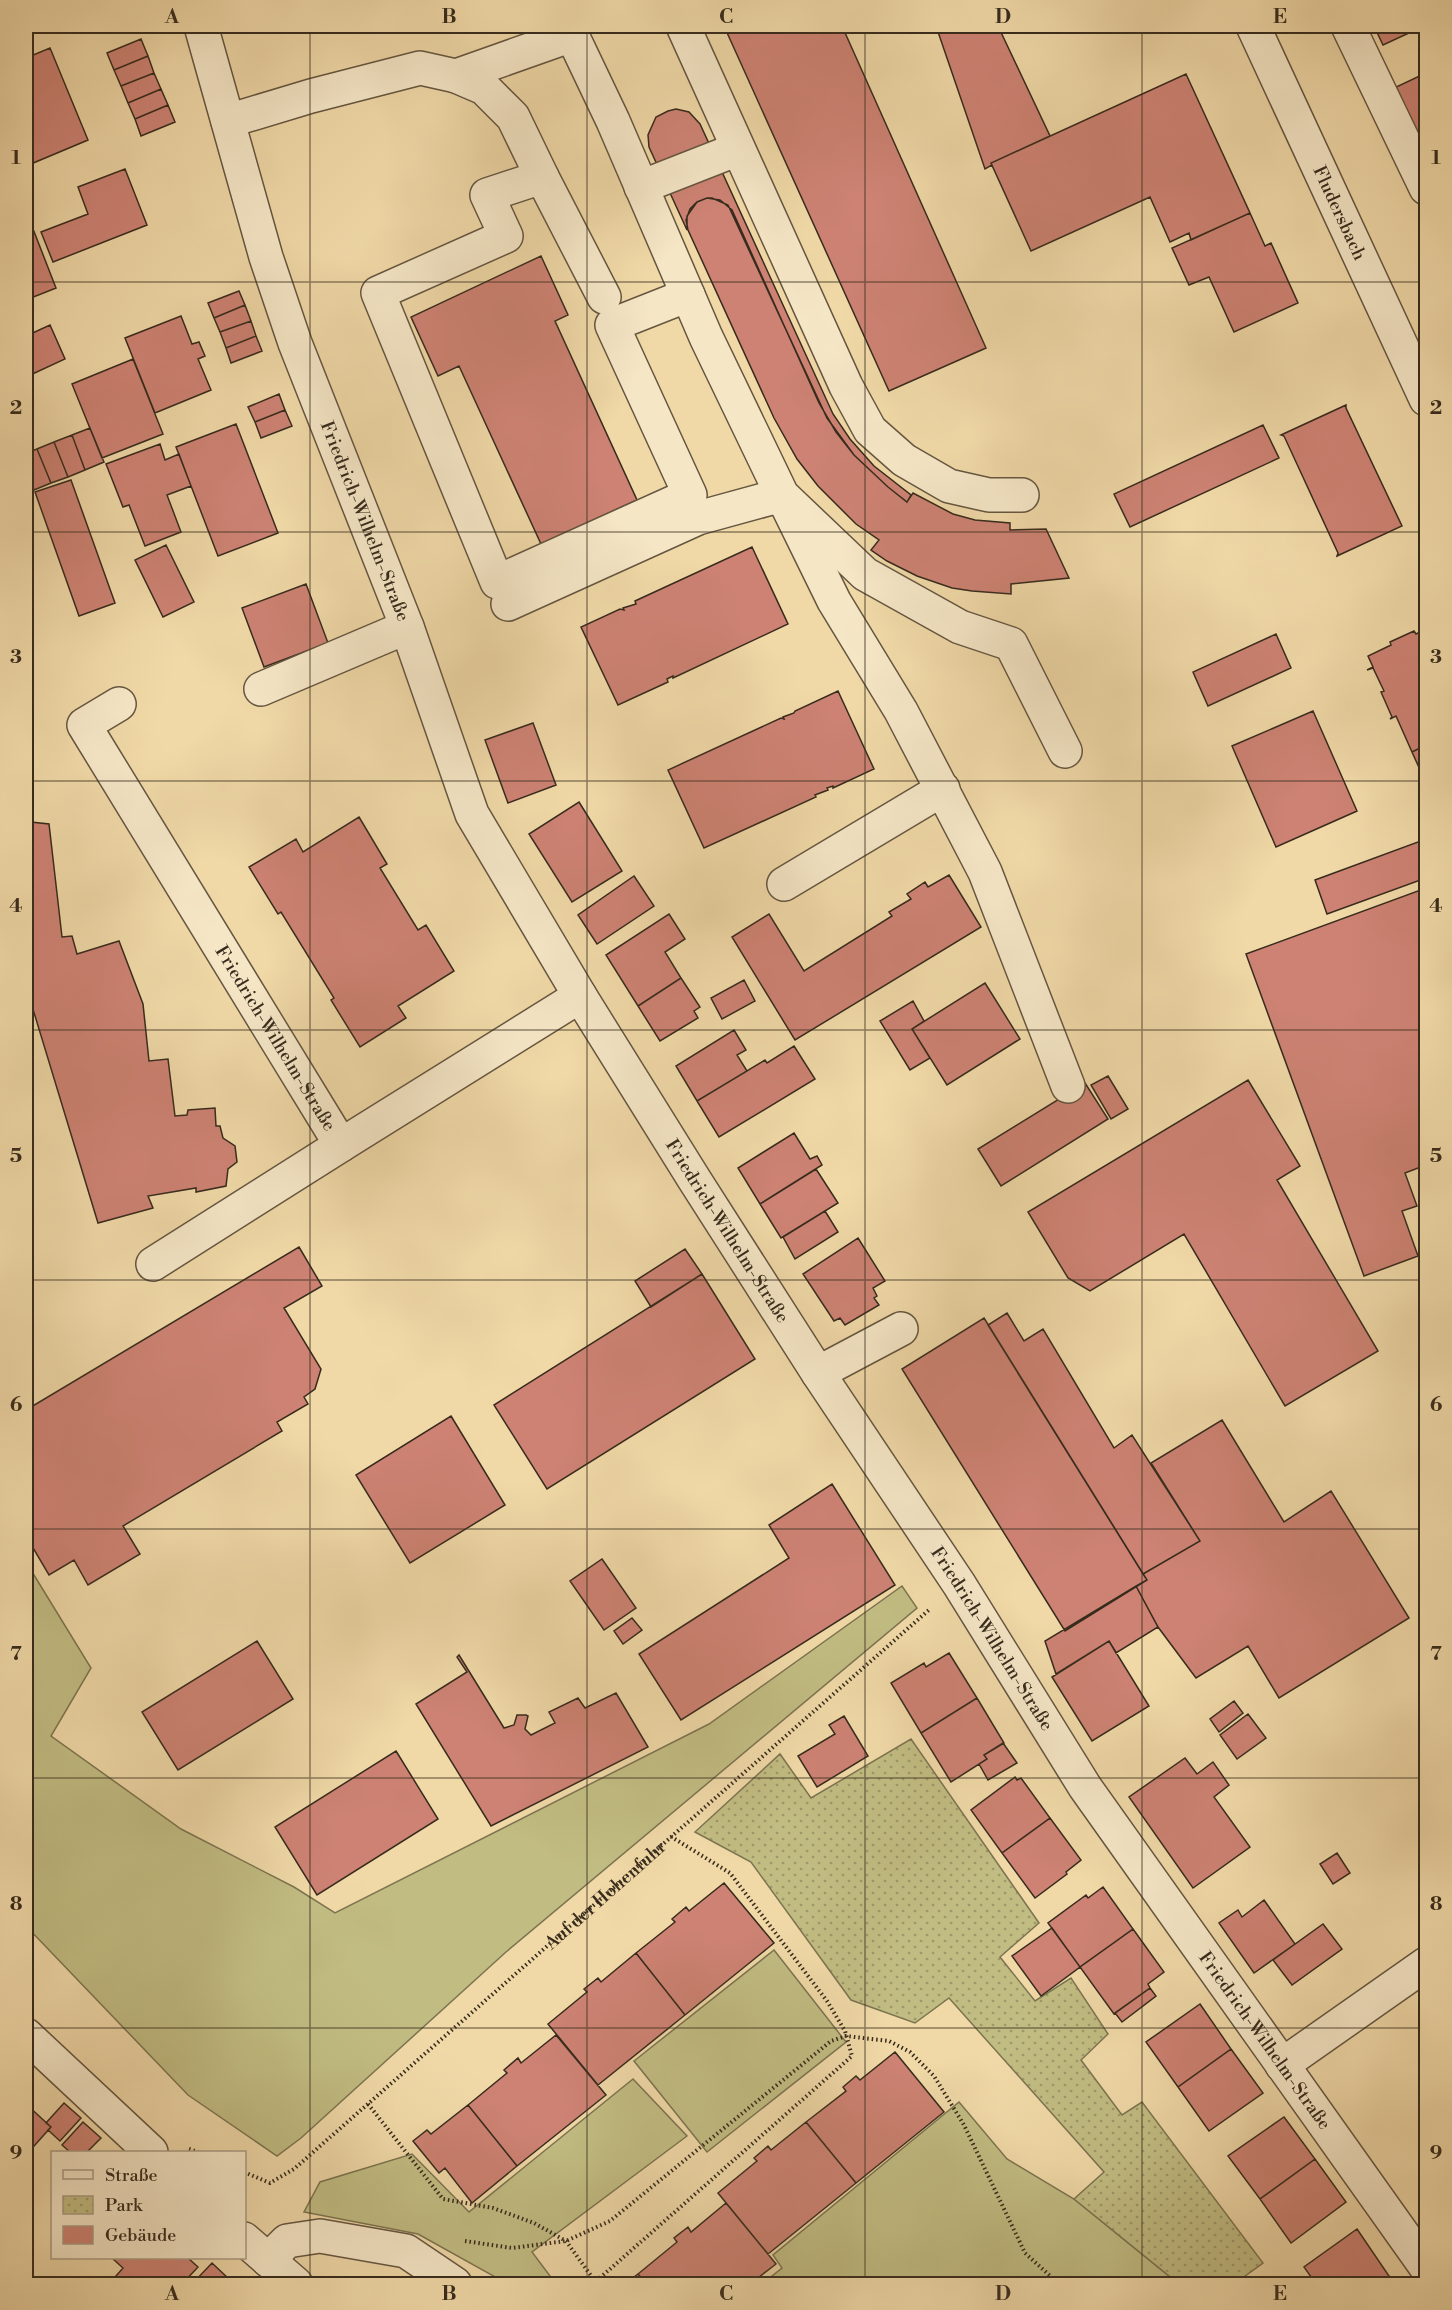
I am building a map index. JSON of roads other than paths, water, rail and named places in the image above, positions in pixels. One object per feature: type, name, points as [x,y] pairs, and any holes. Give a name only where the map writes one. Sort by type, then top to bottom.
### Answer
[{"type":"street","name":"Friedrich-Wilhelm-Straße","points":[[201,26],[266,257],[295,343],[406,627],[472,814],[580,996],[818,1373],[959,1584],[1085,1787],[1426,2267]]},
{"type":"street","points":[[683,26],[846,386],[870,430],[904,460],[949,486],[989,495],[1022,495]]},
{"type":"street","name":"Fludersbach","points":[[1253,26],[1426,399]]},
{"type":"street","points":[[1348,26],[1426,188]]},
{"type":"street","points":[[456,76],[572,35],[688,295],[834,601],[901,711],[985,872],[1068,1086]]},
{"type":"street","points":[[228,121],[311,96],[420,68],[456,76],[484,88],[513,117],[604,297]]},
{"type":"street","points":[[641,187],[738,150]]},
{"type":"street","points":[[542,177],[487,195],[506,236],[378,293],[497,582],[690,495],[612,325],[688,295]]},
{"type":"street","points":[[508,604],[698,518],[782,495]]},
{"type":"street","points":[[782,495],[865,574],[960,627],[1011,644],[1065,751]]},
{"type":"street","points":[[261,689],[406,627]]},
{"type":"street","name":"Friedrich-Wilhelm-Straße","points":[[118,704],[84,725],[341,1145],[580,996]]},
{"type":"street","points":[[784,884],[942,789]]},
{"type":"street","points":[[153,1264],[341,1145]]},
{"type":"street","points":[[818,1373],[901,1329]]},
{"type":"street","points":[[1282,2065],[1426,1964]]},
{"type":"street","points":[[26,2035],[150,2151]]},
{"type":"street","points":[[256,2250],[287,2241],[320,2236],[406,2251],[454,2284]]},
{"type":"street","points":[[256,2250],[296,2284]]}]
